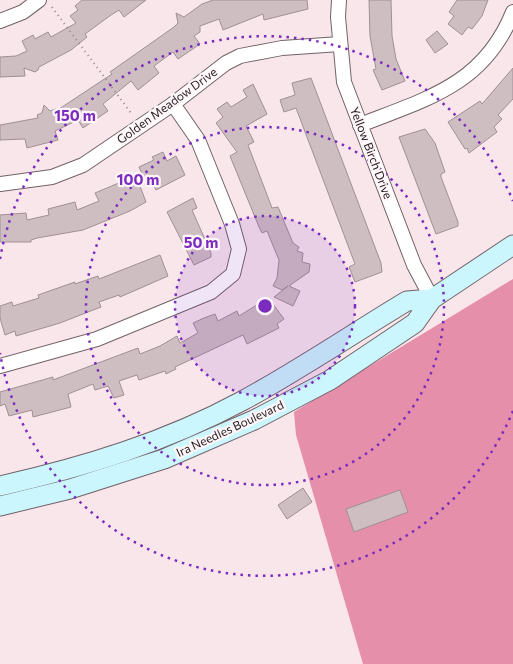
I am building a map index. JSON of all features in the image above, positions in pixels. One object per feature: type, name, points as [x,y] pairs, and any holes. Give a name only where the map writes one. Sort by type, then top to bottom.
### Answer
[{"type":"main road","name":"Ira Needles Boulevard","points":[[0,506],[70,489],[164,459],[254,420],[330,380],[415,323],[432,299],[513,245]]},
{"type":"main road","name":"Ira Needles Boulevard","points":[[0,486],[70,470],[157,441],[242,401],[406,301],[432,299]]},
{"type":"street","points":[[0,21],[23,12],[39,0]]},
{"type":"street","name":"Yellow Birch Drive","points":[[339,0],[340,44],[344,82],[414,265],[432,299]]},
{"type":"street","points":[[360,125],[452,88],[467,76],[492,50],[513,12]]},
{"type":"street","name":"Golden Meadow Drive","points":[[0,184],[52,177],[82,165],[173,104],[226,63],[240,56],[282,48],[340,44]]},
{"type":"street","points":[[0,366],[97,339],[211,292],[233,274],[239,249],[232,224],[198,140],[173,104]]},
{"type":"path","points":[[52,7],[131,113]]},
{"type":"shaded area","points":[[513,279],[513,664],[363,664],[296,435],[294,412]]},
{"type":"building","points":[[82,0],[146,0],[124,17],[119,10],[111,15],[85,34],[87,37],[71,50],[39,67],[35,72],[24,68],[25,76],[0,77],[0,57],[16,56],[27,51],[22,41],[33,35],[35,39],[48,32],[51,37],[76,23],[70,16],[78,10],[75,6]]},
{"type":"building","points":[[213,0],[307,0],[308,9],[264,20],[263,14],[223,30],[219,19],[200,26],[200,32],[194,36],[200,44],[178,59],[173,52],[154,66],[159,73],[138,90],[131,81],[103,104],[108,111],[83,128],[78,120],[55,131],[58,140],[27,148],[25,139],[0,140],[0,125],[38,118],[37,115],[42,113],[44,105],[50,111],[56,109],[56,111],[112,74],[110,72],[174,27],[178,23],[176,13],[184,17],[202,4]]},
{"type":"building","points":[[369,0],[391,0],[392,36],[396,59],[405,81],[382,90],[373,70],[376,69],[370,36]]},
{"type":"building","points":[[457,0],[488,0],[482,16],[472,29],[468,27],[462,35],[448,24],[454,16],[449,12]]},
{"type":"building","points":[[437,31],[448,44],[435,53],[426,40]]},
{"type":"building","points":[[513,68],[513,99],[498,115],[502,119],[494,127],[497,132],[469,153],[448,122],[480,101],[482,104]]},
{"type":"building","points":[[311,78],[381,263],[382,272],[355,282],[349,267],[355,264],[296,108],[284,112],[280,100],[295,95],[292,83]]},
{"type":"building","points":[[253,84],[267,114],[246,126],[254,142],[248,145],[272,208],[278,207],[293,243],[299,247],[297,251],[303,253],[302,262],[310,264],[309,272],[289,286],[300,291],[293,306],[274,297],[288,286],[282,290],[273,286],[277,278],[279,260],[267,231],[262,233],[259,227],[230,156],[237,152],[216,123],[223,117],[217,109],[227,102],[231,107],[247,97],[243,90]]},
{"type":"building","points":[[425,129],[435,143],[445,172],[441,174],[441,177],[458,222],[458,226],[436,234],[399,137]]},
{"type":"building","points":[[163,152],[167,161],[176,156],[185,175],[156,190],[151,180],[146,182],[139,167],[154,160],[152,157]]},
{"type":"building","points":[[137,178],[146,202],[130,211],[83,230],[37,238],[31,240],[31,242],[0,242],[0,215],[26,213],[27,220],[49,215],[48,209],[75,202],[77,210],[99,201],[95,193],[121,182],[122,185]]},
{"type":"building","points":[[193,198],[197,208],[192,210],[211,253],[211,257],[194,265],[167,212]]},
{"type":"building","points":[[160,255],[168,276],[120,297],[119,295],[99,302],[101,307],[60,323],[16,336],[15,331],[5,335],[0,318],[0,306],[12,302],[13,306],[39,298],[38,295],[75,282],[75,284],[98,276],[99,279]]},
{"type":"building","points":[[270,300],[284,319],[277,324],[279,328],[247,344],[243,335],[175,367],[176,369],[166,374],[165,371],[139,380],[137,375],[119,381],[124,395],[114,398],[108,386],[95,390],[93,384],[68,394],[71,407],[33,417],[32,410],[9,416],[5,404],[0,406],[0,392],[53,377],[53,380],[138,348],[140,354],[160,346],[177,336],[180,343],[198,333],[193,323],[215,314],[218,321],[237,311],[239,316],[260,303],[262,306]]},
{"type":"building","points":[[303,488],[312,502],[287,519],[278,505]]},
{"type":"building","points":[[400,490],[408,512],[354,532],[346,509]]}]
